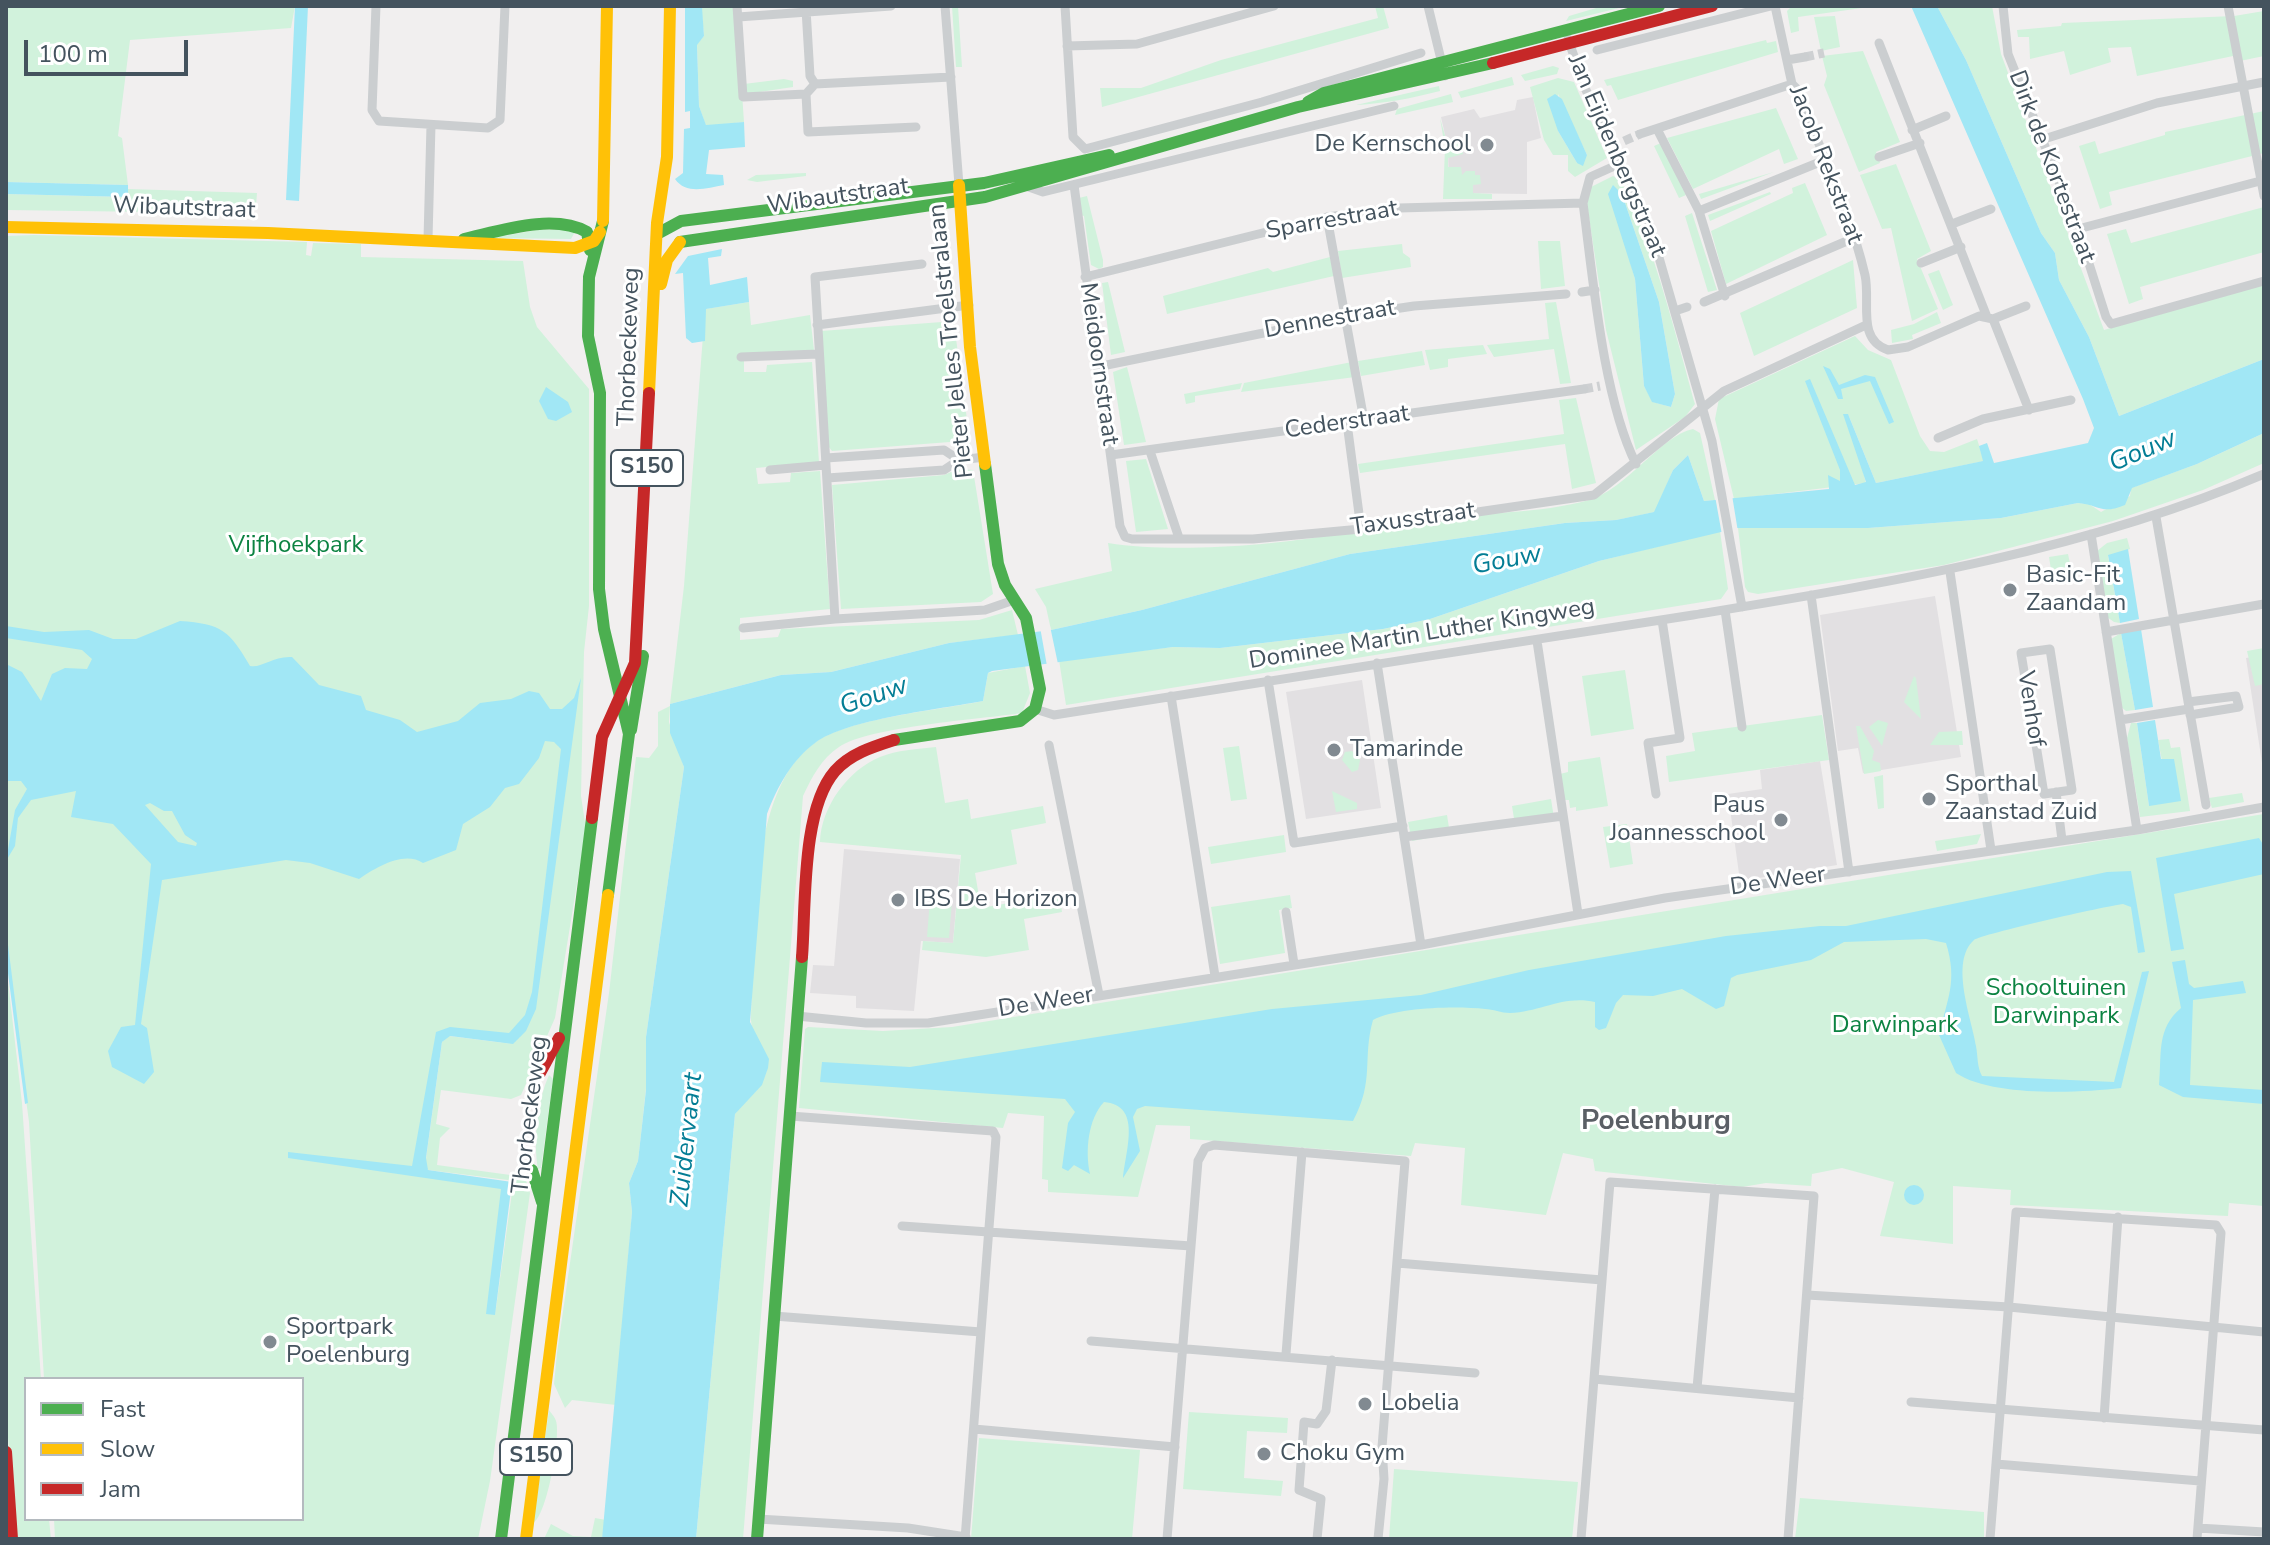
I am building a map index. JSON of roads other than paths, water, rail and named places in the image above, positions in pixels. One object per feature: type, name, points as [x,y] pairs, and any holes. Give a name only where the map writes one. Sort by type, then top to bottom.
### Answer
[{"type":"main road","name":"S150","points":[[589,277],[603,227],[607,6]]},
{"type":"main road","name":"S150","points":[[657,234],[667,157],[670,6]]},
{"type":"main road","name":"Wibautstraat","points":[[657,234],[681,221],[984,183],[1094,154],[1140,150],[1298,107],[1347,99],[1565,29],[1659,6]]},
{"type":"main road","name":"Wibautstraat","points":[[1298,107],[1324,93],[1385,72],[1444,70],[1712,6]]},
{"type":"main road","name":"Wibautstraat","points":[[629,734],[639,696],[650,574],[662,273],[680,242],[961,201],[1120,160],[1140,150]]},
{"type":"main road","name":"Pieter Jelles Troelstralaan","points":[[959,185],[970,347],[999,570],[1026,618],[1039,683],[1035,709]]},
{"type":"main road","name":"Wibautstraat","points":[[6,227],[428,239],[484,246],[575,248],[589,244],[587,232],[577,226],[539,225],[457,241]]},
{"type":"main road","points":[[589,277],[589,244],[603,227]]},
{"type":"main road","name":"Thorbeckeweg","points":[[501,1539],[602,737],[635,663],[641,596],[657,234]]},
{"type":"main road","name":"Thorbeckeweg","points":[[526,1539],[629,734],[604,629],[599,589],[600,393],[588,336],[589,277]]},
{"type":"main road","name":"Dominee Martin Luther Kingweg","points":[[797,1016],[812,829],[821,794],[835,770],[850,756],[882,742],[1020,721],[1035,709]]},
{"type":"main road","points":[[757,1539],[797,1016]]},
{"type":"main road","points":[[540,1073],[563,1031]]},
{"type":"main road","points":[[532,1170],[543,1207]]},
{"type":"main road","points":[[546,1375],[554,1405]]},
{"type":"main road","points":[[6,1452],[12,1539]]},
{"type":"street","points":[[376,6],[374,116],[385,124],[488,128],[498,125],[505,6]]},
{"type":"street","points":[[806,94],[743,97],[738,11],[891,6]]},
{"type":"street","name":"Pieter Jelles Troelstralaan","points":[[945,6],[959,185]]},
{"type":"street","points":[[1065,6],[1073,137],[1094,154]]},
{"type":"street","points":[[1067,46],[1137,44],[1274,6]]},
{"type":"street","points":[[1428,6],[1444,70]]},
{"type":"street","points":[[1597,50],[1773,6]]},
{"type":"street","name":"Jacob Rekstraat","points":[[1773,6],[1792,84],[1797,89],[1854,238],[1866,282],[1866,325]]},
{"type":"street","name":"Dirk de Kortestraat","points":[[2003,6],[2008,54],[2078,229],[2106,317],[2111,324],[2264,281]]},
{"type":"street","points":[[2228,6],[2264,196]]},
{"type":"street","points":[[806,9],[810,76],[815,84]]},
{"type":"street","points":[[1622,28],[1643,38]]},
{"type":"street","name":"Jan Eijdenbergstraat","points":[[1565,29],[1580,77],[1649,223],[1721,479],[1742,607]]},
{"type":"street","points":[[1879,43],[2029,410]]},
{"type":"street","name":"Wibautstraat","points":[[1094,154],[1385,72],[1421,53]]},
{"type":"street","points":[[1787,60],[1805,57]]},
{"type":"street","points":[[916,127],[808,132],[806,94],[815,84],[951,77]]},
{"type":"street","points":[[2041,140],[2157,103],[2264,82]]},
{"type":"street","points":[[1640,134],[1792,84]]},
{"type":"street","points":[[1335,118],[1347,99]]},
{"type":"street","points":[[1026,186],[1043,192],[1394,106]]},
{"type":"street","points":[[1912,130],[1946,116]]},
{"type":"street","points":[[428,239],[431,125]]},
{"type":"street","points":[[1657,129],[1699,211],[1725,296]]},
{"type":"street","points":[[1612,146],[1624,141]]},
{"type":"street","points":[[1879,157],[1920,143]]},
{"type":"street","points":[[1699,211],[1825,160]]},
{"type":"street","points":[[1619,164],[1590,177],[1583,203],[1611,383],[1626,445],[1636,464],[1724,391],[1866,325],[1871,339],[1888,350],[1908,347],[1979,316],[1990,318],[2026,306]]},
{"type":"street","points":[[2078,229],[2262,180]]},
{"type":"street","name":"Meidoornstraat","points":[[1074,185],[1120,526],[1125,537],[1138,540],[1179,538]]},
{"type":"street","name":"Sparrestraat","points":[[1085,277],[1327,217],[1399,208],[1583,203]]},
{"type":"street","points":[[1952,224],[1991,209]]},
{"type":"street","points":[[1327,217],[1364,420]]},
{"type":"street","points":[[1704,302],[1725,296],[1854,238]]},
{"type":"street","points":[[1921,263],[1961,247]]},
{"type":"street","points":[[835,619],[815,277],[922,264]]},
{"type":"street","points":[[1582,292],[1595,290]]},
{"type":"street","name":"Dennestraat","points":[[1097,367],[1347,316],[1414,306],[1566,294]]},
{"type":"street","points":[[817,325],[969,305]]},
{"type":"street","points":[[1675,311],[1687,307]]},
{"type":"street","points":[[741,357],[818,354]]},
{"type":"street","points":[[1600,386],[1611,383]]},
{"type":"street","name":"Cederstraat","points":[[1111,455],[1584,389]]},
{"type":"street","points":[[1938,438],[1983,419],[2071,400]]},
{"type":"street","points":[[1347,423],[1361,529]]},
{"type":"street","points":[[770,470],[944,450],[959,460]]},
{"type":"street","points":[[1150,451],[1179,538]]},
{"type":"street","points":[[827,478],[944,470],[959,460],[985,457]]},
{"type":"street","name":"Taxusstraat","points":[[1179,538],[1253,539],[1361,529],[1594,495],[1636,464]]},
{"type":"street","name":"Dominee Martin Luther Kingweg","points":[[1035,709],[1054,715],[1377,663],[1537,641],[1950,572],[2156,517],[2264,474]]},
{"type":"street","points":[[2156,517],[2206,805]]},
{"type":"street","points":[[2091,534],[2137,830]]},
{"type":"street","points":[[1950,572],[1991,850]]},
{"type":"street","points":[[1811,595],[1849,872]]},
{"type":"street","points":[[743,628],[985,610],[1014,600]]},
{"type":"street","points":[[2106,632],[2264,604]]},
{"type":"street","points":[[1725,610],[1742,727]]},
{"type":"street","points":[[1656,794],[1648,743],[1680,738],[1662,620]]},
{"type":"street","points":[[1537,641],[1578,914]]},
{"type":"street","name":"Venhof","points":[[2050,649],[2072,790],[2056,792],[2044,794],[2021,653],[2050,649]]},
{"type":"street","points":[[1377,663],[1421,945]]},
{"type":"street","points":[[1268,680],[1294,843],[1403,826]]},
{"type":"street","points":[[1171,696],[1215,976]]},
{"type":"street","points":[[2120,720],[2189,709]]},
{"type":"street","points":[[1049,745],[1099,995]]},
{"type":"street","name":"Venhof","points":[[2056,792],[2062,840]]},
{"type":"street","name":"De Weer","points":[[797,1016],[866,1023],[928,1023],[1421,945],[1665,898],[2137,830],[2264,807]]},
{"type":"street","points":[[1404,837],[1563,816]]},
{"type":"street","points":[[1286,912],[1294,964]]},
{"type":"street","points":[[758,1519],[908,1528],[966,1538],[996,1139],[993,1131],[790,1116]]},
{"type":"street","points":[[1167,1539],[1198,1161],[1205,1148],[1214,1145],[1405,1161],[1378,1539]]},
{"type":"street","points":[[1286,1354],[1302,1152]]},
{"type":"street","points":[[1581,1539],[1610,1182],[1814,1196],[1788,1539]]},
{"type":"street","points":[[1697,1388],[1715,1189]]},
{"type":"street","points":[[1990,1539],[2016,1212],[2216,1225],[2221,1233],[2197,1534],[2264,1532]]},
{"type":"street","points":[[2104,1418],[2118,1217]]},
{"type":"street","points":[[902,1226],[1191,1246]]},
{"type":"street","points":[[1397,1263],[1602,1280]]},
{"type":"street","points":[[1807,1295],[2009,1307],[2264,1332]]},
{"type":"street","points":[[774,1316],[981,1332]]},
{"type":"street","points":[[1091,1341],[1286,1354],[1475,1373]]},
{"type":"street","points":[[1317,1539],[1321,1499],[1299,1490],[1300,1443],[1304,1422],[1317,1424],[1326,1411],[1332,1360]]},
{"type":"street","points":[[1594,1379],[1799,1398]]},
{"type":"street","points":[[1911,1402],[2264,1430]]},
{"type":"street","points":[[974,1429],[1175,1447]]},
{"type":"street","points":[[1996,1464],[2200,1481]]},
{"type":"water","points":[[295,6],[308,6],[299,201],[286,200]]},
{"type":"water","points":[[685,6],[702,7],[704,36],[697,45],[699,106],[706,125],[744,122],[745,147],[709,150],[706,174],[723,175],[724,185],[704,189],[685,187],[675,179],[683,173],[684,129],[690,128],[690,111],[685,112]]},
{"type":"water","points":[[1911,6],[1937,6],[1966,60],[2041,233],[2055,253],[2059,280],[2089,337],[2119,416],[2264,359],[2264,433],[2197,464],[2132,488],[2125,505],[2117,508],[2105,509],[2078,503],[2001,518],[1868,528],[1738,528],[1599,561],[1430,619],[1383,629],[1220,648],[1173,647],[992,671],[988,673],[983,701],[871,721],[849,727],[815,743],[799,757],[786,775],[767,814],[750,1022],[769,1059],[762,1085],[735,1114],[696,1539],[602,1539],[632,1212],[629,1183],[638,1161],[646,1090],[646,1037],[684,767],[670,733],[670,704],[781,675],[831,672],[949,643],[1051,630],[1142,610],[1350,554],[1565,523],[1616,520],[1654,512],[1673,470],[1688,455],[1704,501],[1829,489],[1828,475],[1840,481],[1840,470],[1805,381],[1810,379],[1855,485],[1866,482],[1843,414],[1848,414],[1876,483],[1983,461],[1979,446],[1987,443],[1994,463],[2088,443],[2094,428],[2083,399]]},
{"type":"water","points":[[1555,94],[1562,99],[1587,155],[1583,166],[1577,163],[1558,131],[1547,99]]},
{"type":"water","points":[[6,182],[128,185],[128,197],[6,194]]},
{"type":"water","points":[[1613,185],[1622,194],[1659,302],[1675,394],[1671,407],[1652,402],[1644,386],[1635,279],[1608,194]]},
{"type":"water","points":[[722,249],[721,256],[708,258],[710,285],[747,277],[749,302],[706,309],[705,341],[692,343],[686,338],[683,273],[675,274],[688,256]]},
{"type":"water","points":[[1823,366],[1830,369],[1839,385],[1865,375],[1875,377],[1894,422],[1889,424],[1870,381],[1841,389],[1843,399],[1838,399]]},
{"type":"water","points":[[546,387],[568,402],[572,412],[556,421],[548,419],[539,401]]},
{"type":"water","points":[[2128,549],[2139,619],[2120,623],[2108,555]]},
{"type":"water","points":[[180,621],[206,624],[230,637],[250,666],[292,657],[319,685],[361,696],[366,710],[400,720],[417,732],[458,721],[480,703],[511,699],[529,691],[539,693],[550,709],[562,709],[574,698],[581,678],[536,1009],[526,1031],[513,1044],[450,1036],[442,1042],[426,1158],[428,1170],[512,1182],[495,1315],[486,1314],[501,1189],[288,1158],[288,1152],[412,1166],[436,1032],[450,1027],[509,1033],[525,1015],[532,992],[561,749],[554,742],[545,741],[539,758],[519,784],[505,788],[490,807],[463,824],[456,850],[423,863],[399,859],[359,879],[310,863],[286,860],[162,880],[141,1024],[147,1028],[154,1072],[144,1084],[112,1067],[108,1051],[121,1027],[135,1025],[151,864],[113,824],[71,817],[76,791],[31,800],[18,818],[15,846],[6,861],[15,810],[27,789],[21,781],[6,781],[6,664],[22,672],[41,701],[52,674],[65,668],[87,669],[92,659],[82,650],[6,638],[6,626],[44,632],[89,630],[113,639],[136,639]],"holes":[[[150,803],[164,811],[172,811],[185,835],[197,843],[196,846],[178,842],[145,805]]]},
{"type":"water","points":[[2141,629],[2153,707],[2135,710],[2121,633]]},
{"type":"water","points":[[2155,720],[2161,759],[2174,759],[2181,801],[2149,806],[2137,723]]},
{"type":"water","points":[[2259,838],[2264,846],[2264,874],[2174,894],[2184,949],[2171,951],[2156,858]]},
{"type":"water","points":[[2131,871],[2145,952],[2138,953],[2131,907],[2123,904],[1982,937],[1974,940],[1963,962],[1964,991],[1982,1076],[2114,1082],[2142,972],[2149,971],[2121,1088],[2059,1092],[2013,1090],[1972,1081],[1956,1073],[1939,1035],[1951,980],[1946,943],[1926,939],[1844,942],[1811,960],[1737,975],[1731,978],[1724,1006],[1716,1009],[1682,989],[1653,996],[1623,995],[1616,1003],[1606,1028],[1599,1030],[1595,1027],[1595,1002],[1583,1000],[1510,1013],[1473,1008],[1397,1012],[1373,1020],[1364,1093],[1353,1121],[1145,1106],[1137,1109],[1133,1117],[1140,1151],[1123,1178],[1129,1130],[1128,1120],[1116,1105],[1104,1102],[1094,1117],[1088,1146],[1090,1174],[1074,1165],[1068,1171],[1062,1168],[1068,1123],[1075,1112],[1065,1099],[820,1082],[822,1062],[910,1067],[1272,1009],[1421,995],[1529,970],[1726,936],[1846,926],[2107,872]]},
{"type":"water","points":[[6,929],[28,1103],[25,1104],[6,958]]},
{"type":"water","points":[[2185,960],[2189,984],[2194,988],[2243,981],[2246,993],[2193,1000],[2190,1085],[2264,1090],[2264,1104],[2183,1097],[2159,1085],[2164,1033],[2181,1008],[2172,962]]},
{"type":"water","points":[[1914,1185],[1921,1188],[1924,1195],[1921,1202],[1914,1205],[1907,1202],[1904,1195],[1907,1188]]},
{"type":"tunnel","points":[[1805,57],[1824,53]]},
{"type":"tunnel","points":[[1624,141],[1640,134]]},
{"type":"tunnel","points":[[1584,389],[1600,386]]},
{"type":"place","name":"De Kernschool","points":[[1487,145]]},
{"type":"place","name":"Basic-Fit Zaandam","points":[[2010,590]]},
{"type":"place","name":"Tamarinde","points":[[1334,750]]},
{"type":"place","name":"Sporthal Zaanstad Zuid","points":[[1929,799]]},
{"type":"place","name":"Paus Joannesschool","points":[[1781,820]]},
{"type":"place","name":"IBS De Horizon","points":[[898,900]]},
{"type":"place","name":"Sportpark Poelenburg","points":[[270,1342]]},
{"type":"place","name":"Lobelia","points":[[1365,1404]]},
{"type":"place","name":"Choku Gym","points":[[1264,1454]]},
{"type":"district","name":"Poelenburg","points":[[1656,1122]]},
{"type":"water label","name":"Gouw","points":[[2143,452]]},
{"type":"water label","name":"Gouw","points":[[1507,561]]},
{"type":"water label","name":"Gouw","points":[[874,697]]},
{"type":"water label","name":"Zuidervaart","points":[[688,1140]]},
{"type":"park label","name":"Vijfhoekpark","points":[[296,546]]},
{"type":"park label","name":"Schooltuinen Darwinpark","points":[[2056,1003]]},
{"type":"park label","name":"Darwinpark","points":[[1895,1026]]}]
